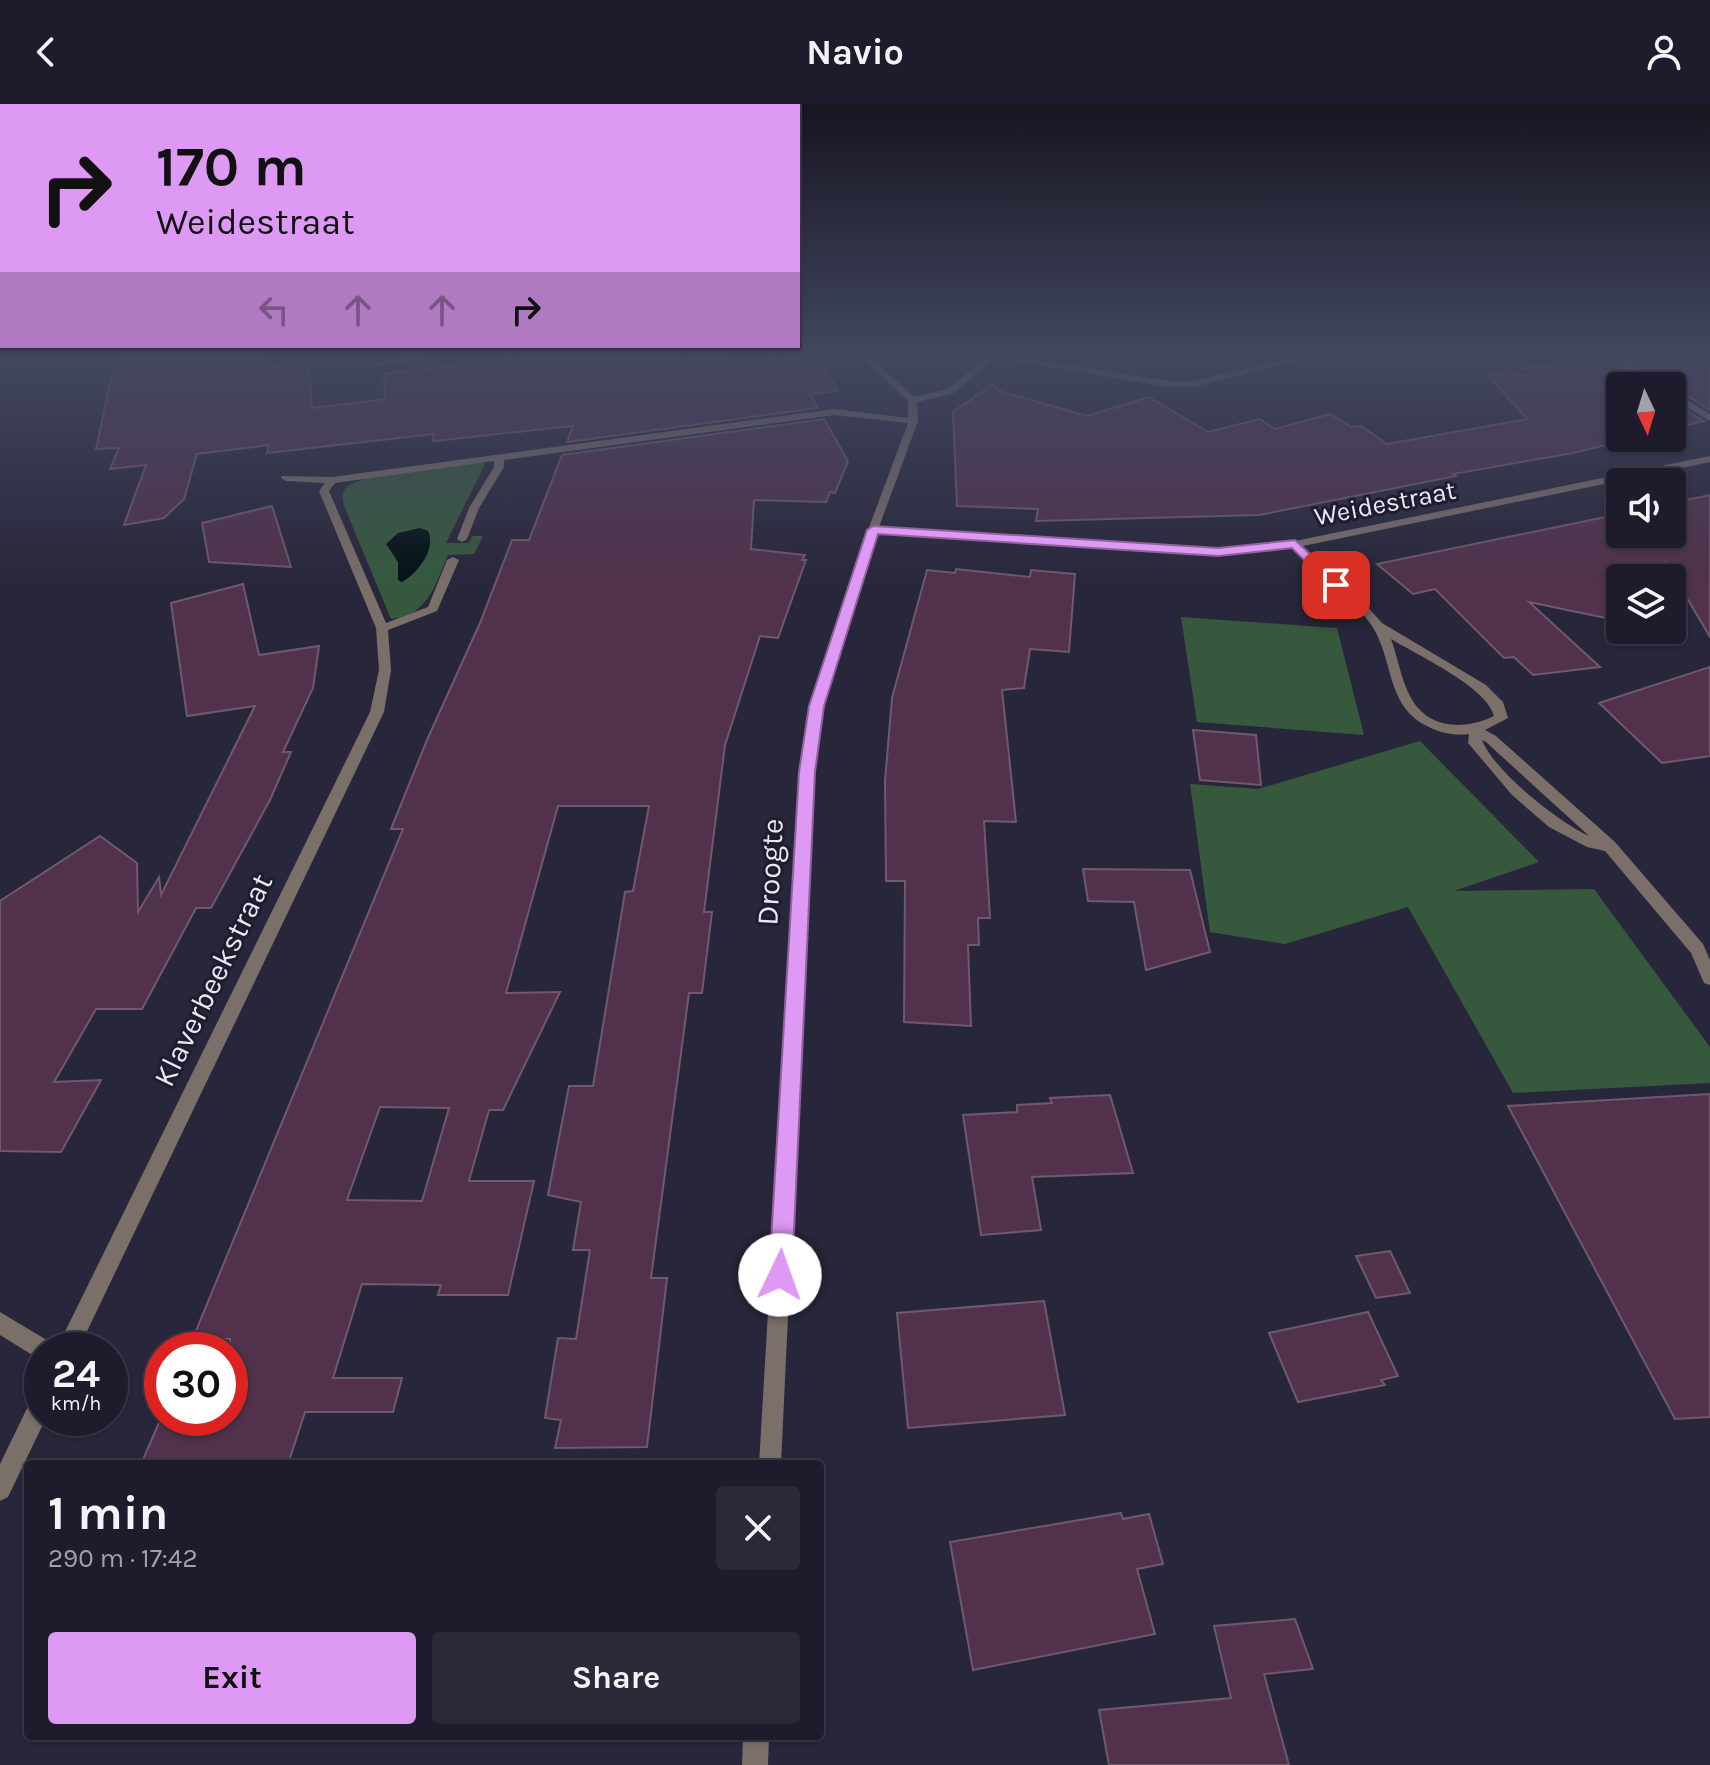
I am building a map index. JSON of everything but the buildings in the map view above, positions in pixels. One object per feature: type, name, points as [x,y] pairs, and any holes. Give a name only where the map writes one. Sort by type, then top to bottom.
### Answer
[{"type":"street","points":[[286,478],[332,480],[693,431]]},
{"type":"street","name":"Droogte","points":[[770,1460],[807,772],[817,706],[873,530],[910,431]]},
{"type":"street","points":[[462,539],[474,508],[499,467],[499,456]]},
{"type":"street","name":"Weidestraat","points":[[873,530],[1218,552],[1295,544],[1710,459]]},
{"type":"street","name":"Klaverbeekstraat","points":[[76,1332],[377,712],[385,670],[382,628],[324,491],[332,480]]},
{"type":"street","points":[[1295,544],[1378,626],[1481,688],[1498,705],[1501,718],[1476,731],[1459,732],[1412,713],[1402,697],[1378,626]]},
{"type":"street","points":[[382,628],[433,609],[453,560]]},
{"type":"street","points":[[1476,731],[1491,739],[1610,846],[1704,951],[1710,978]]},
{"type":"street","points":[[0,1323],[24,1338]]},
{"type":"street","points":[[0,1489],[26,1436]]},
{"type":"street","points":[[755,1765],[756,1740]]},
{"type":"green space","points":[[486,462],[446,543],[469,543],[472,536],[483,536],[474,554],[448,555],[434,588],[422,605],[404,617],[391,619],[345,507],[345,489],[354,483],[389,474]]},
{"type":"green space","points":[[1181,617],[1337,628],[1364,735],[1197,722]]},
{"type":"green space","points":[[1420,741],[1539,862],[1454,891],[1594,889],[1710,1047],[1710,1083],[1513,1093],[1408,907],[1285,944],[1210,932],[1190,784],[1258,789]]},
{"type":"shaded area","points":[[420,528],[428,531],[428,553],[414,573],[402,582],[398,580],[398,562],[386,544],[398,533]]},
{"type":"route","points":[[780,1275],[807,772],[817,706],[873,530],[1218,552],[1295,544],[1336,585]]}]
